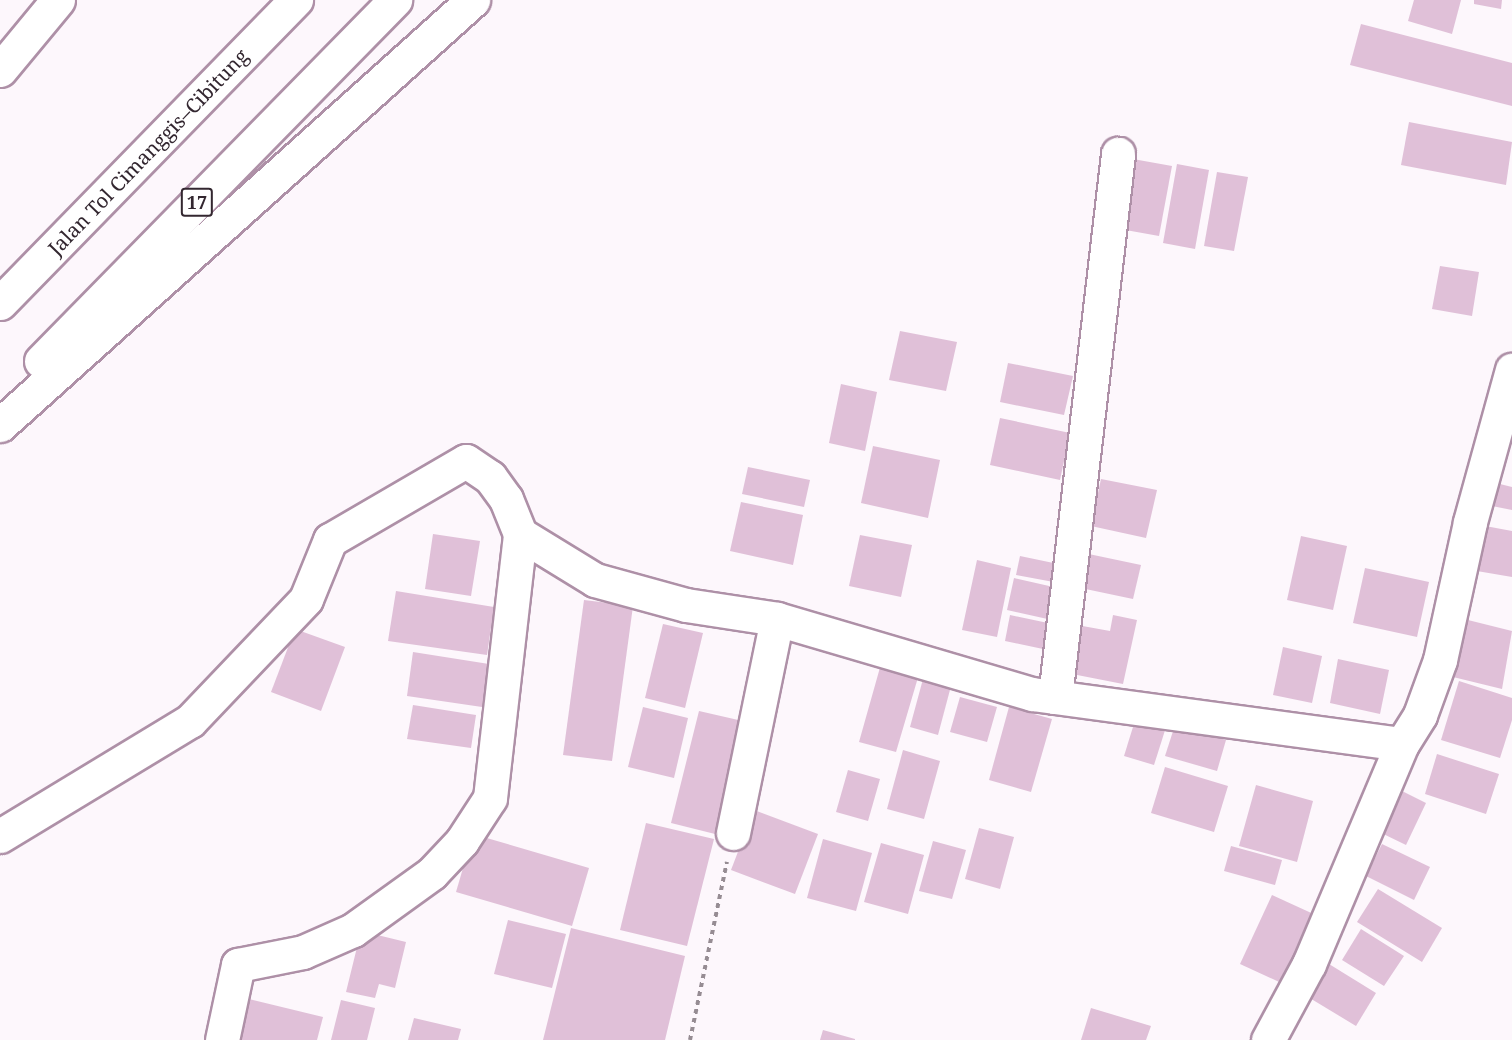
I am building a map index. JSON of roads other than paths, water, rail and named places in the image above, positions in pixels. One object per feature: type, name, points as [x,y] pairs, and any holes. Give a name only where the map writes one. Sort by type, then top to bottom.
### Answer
[{"type":"main road","points":[[0,70],[58,0]]},
{"type":"main road","name":"Jalan Tol Cimanggis–Cibitung","points":[[0,303],[296,0]]},
{"type":"main road","name":"17","points":[[0,403],[395,0]]},
{"type":"main road","points":[[0,425],[473,0]]},
{"type":"main road","points":[[1055,697],[1118,154]]},
{"type":"main road","points":[[1268,1040],[1310,964],[1402,744],[1420,715],[1440,660],[1472,510],[1512,370]]},
{"type":"main road","points":[[0,836],[190,721],[306,599],[330,540],[466,461],[495,484],[520,534],[595,580],[686,605],[777,620],[1055,697],[1402,744]]},
{"type":"main road","points":[[222,1040],[238,965],[303,952],[353,930],[432,873],[462,841],[490,798],[520,534]]},
{"type":"main road","points":[[733,833],[777,620]]}]
